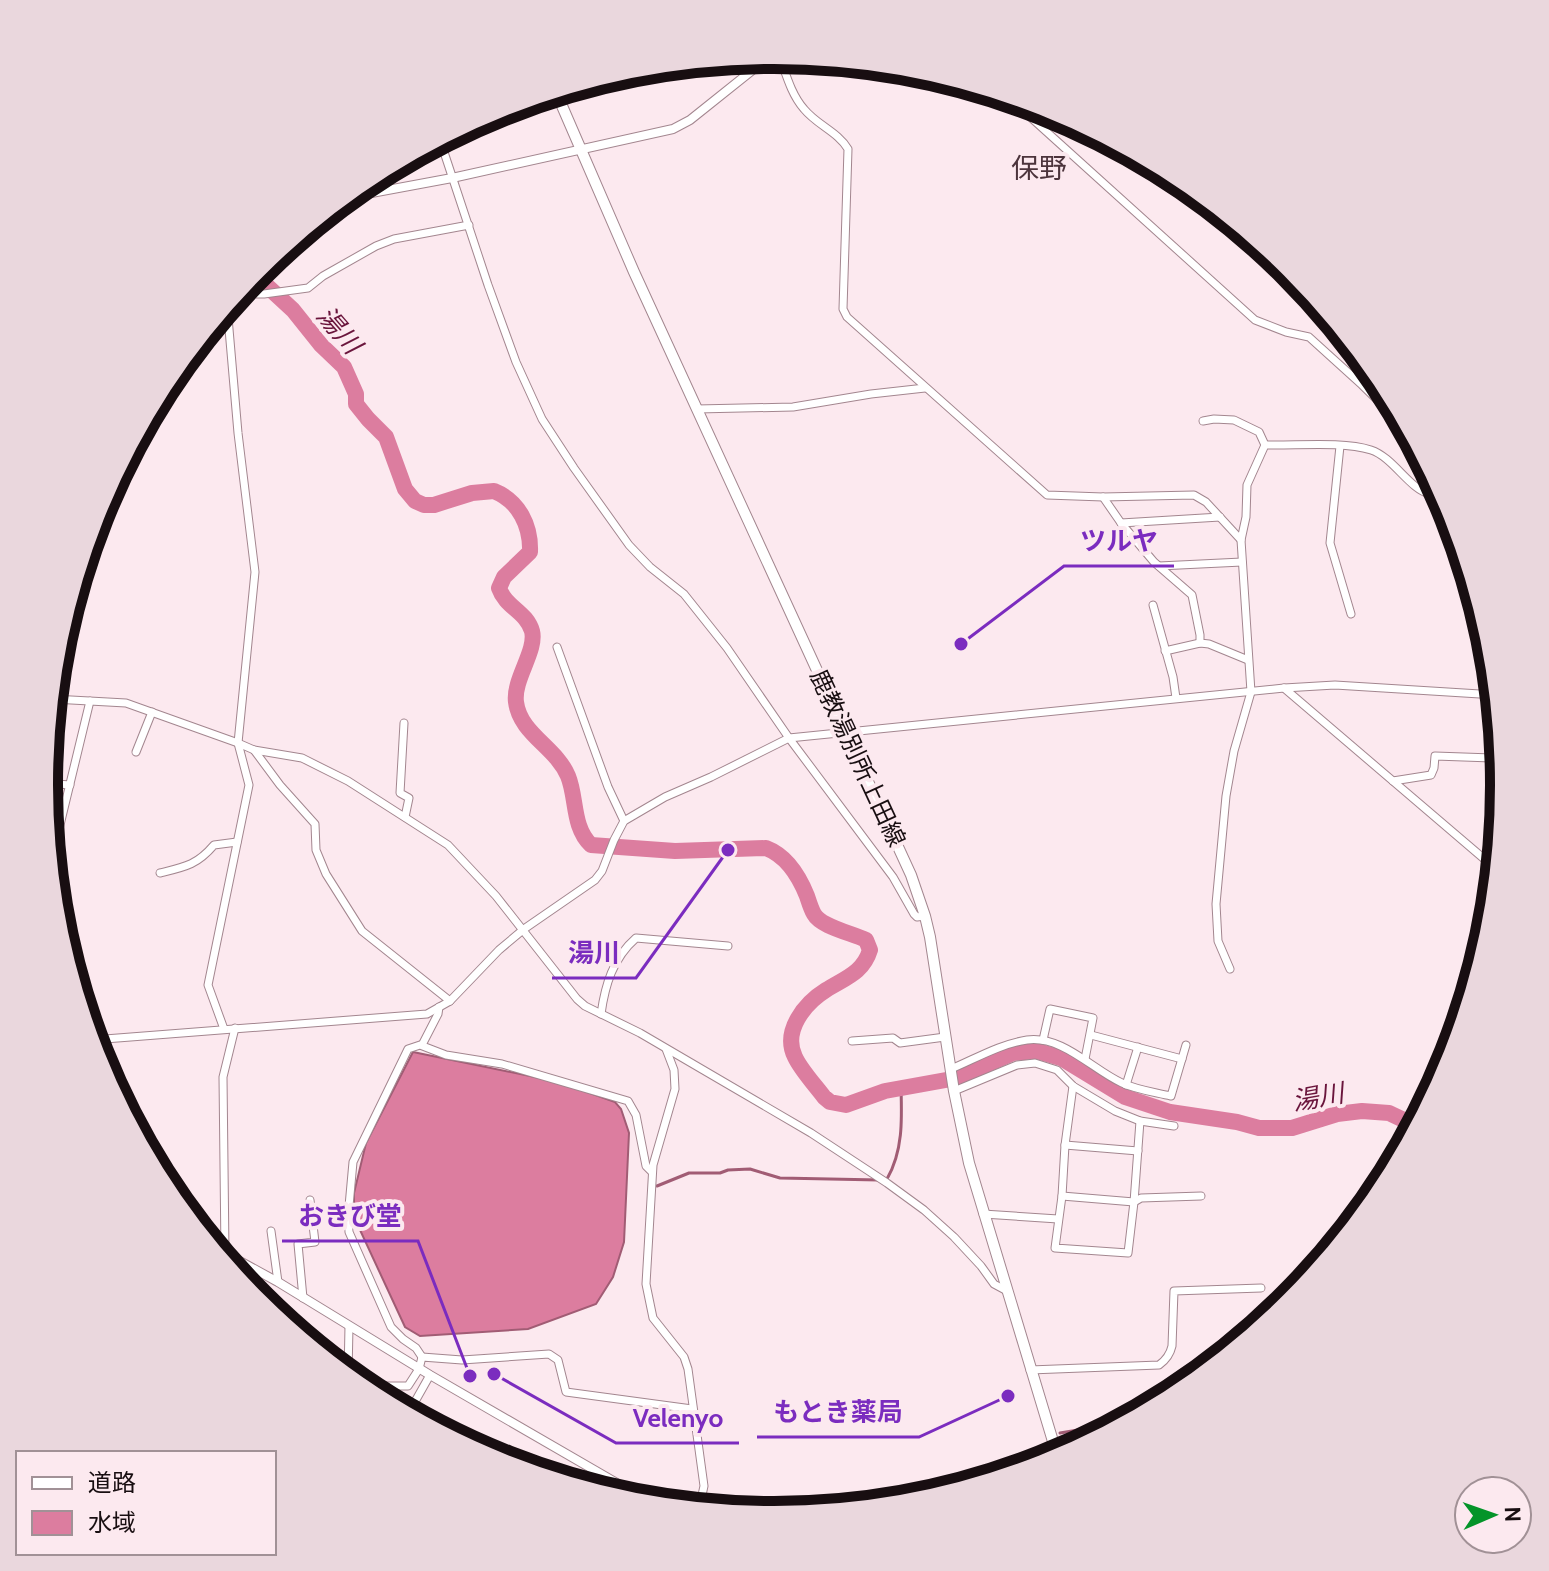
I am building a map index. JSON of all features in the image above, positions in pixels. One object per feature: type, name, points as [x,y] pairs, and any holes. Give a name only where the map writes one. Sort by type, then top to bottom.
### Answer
[{"type":"main road","name":"鹿教湯別所上田線","points":[[560,102],[911,875],[925,916],[953,1088],[969,1163],[1054,1445]]},
{"type":"street","points":[[784,69],[793,93],[806,111],[843,141],[848,149],[843,309],[847,317],[1047,495],[1194,495],[1206,502],[1241,540]]},
{"type":"street","points":[[372,193],[663,133],[683,125],[752,70]]},
{"type":"street","points":[[1030,117],[1255,320],[1309,337],[1379,402]]},
{"type":"street","points":[[443,151],[516,362],[542,419],[629,545],[684,594],[697,610],[893,877],[914,914],[917,917],[925,916]]},
{"type":"street","points":[[254,294],[308,288],[363,253],[394,239],[469,225]]},
{"type":"street","points":[[224,1029],[208,985],[249,785],[238,743],[255,572],[228,322]]},
{"type":"street","points":[[697,409],[793,407],[925,388]]},
{"type":"street","points":[[1203,421],[1234,420],[1259,432],[1265,445],[1247,485],[1246,517],[1241,540],[1251,692],[1234,751],[1226,796],[1216,904],[1218,941],[1230,969]]},
{"type":"street","points":[[1265,445],[1340,446],[1370,450],[1384,457],[1428,493]]},
{"type":"street","points":[[1340,446],[1330,543],[1351,614]]},
{"type":"street","points":[[1103,497],[1121,523],[1159,566],[1192,595],[1200,643]]},
{"type":"street","points":[[1121,523],[1220,517]]},
{"type":"street","points":[[1159,566],[1242,562]]},
{"type":"street","points":[[1153,605],[1176,698]]},
{"type":"street","points":[[1165,651],[1200,643],[1248,660]]},
{"type":"street","points":[[557,647],[608,787],[624,821]]},
{"type":"street","points":[[105,1039],[427,1014],[450,1001],[524,929],[595,880],[624,821],[665,797],[789,738],[1284,688],[1335,685],[1485,694]]},
{"type":"street","points":[[1284,688],[1487,861]]},
{"type":"street","points":[[63,700],[126,703],[254,750],[302,758],[348,781],[448,845],[496,896],[569,992],[585,1006],[640,1033],[811,1133],[887,1183],[934,1219],[972,1256],[994,1284],[1008,1291]]},
{"type":"street","points":[[60,827],[90,701]]},
{"type":"street","points":[[136,752],[152,712]]},
{"type":"street","points":[[404,723],[400,793],[409,798],[405,817]]},
{"type":"street","points":[[254,750],[315,824],[316,850],[326,874],[362,931],[450,1001]]},
{"type":"street","points":[[1393,781],[1431,775],[1435,756],[1490,758]]},
{"type":"street","points":[[58,784],[70,785]]},
{"type":"street","points":[[160,873],[188,867],[214,845],[237,842]]},
{"type":"street","points":[[601,1014],[605,986],[623,950],[636,938],[728,946]]},
{"type":"street","points":[[422,1045],[439,1007]]},
{"type":"street","points":[[1043,1040],[1050,1009],[1093,1018],[1085,1059]]},
{"type":"street","points":[[225,1245],[223,1077],[235,1028]]},
{"type":"street","points":[[1091,1035],[1182,1059]]},
{"type":"street","points":[[852,1041],[893,1038],[900,1043],[945,1037]]},
{"type":"street","points":[[951,1071],[1007,1045],[1043,1040],[1085,1059],[1120,1083],[1171,1096],[1186,1045]]},
{"type":"street","points":[[384,1386],[408,1386],[419,1369],[422,1357],[391,1327],[349,1232],[348,1217],[353,1162],[408,1049],[422,1045],[446,1055],[502,1064],[628,1101],[636,1115],[646,1166],[652,1172]]},
{"type":"street","points":[[1126,1085],[1138,1047]]},
{"type":"street","points":[[666,1049],[674,1070],[675,1089],[652,1172],[647,1290],[653,1318],[686,1361],[704,1486],[701,1498]]},
{"type":"street","points":[[953,1088],[1017,1065],[1035,1063],[1057,1070],[1073,1086],[1115,1111],[1140,1121],[1174,1126]]},
{"type":"street","points":[[1073,1086],[1055,1248],[1128,1253],[1140,1121]]},
{"type":"street","points":[[1065,1145],[1138,1151]]},
{"type":"street","points":[[1062,1196],[1134,1202],[1141,1198],[1201,1196]]},
{"type":"street","points":[[303,1298],[298,1244],[315,1242],[310,1200]]},
{"type":"street","points":[[983,1214],[1058,1219]]},
{"type":"street","points":[[271,1231],[278,1282]]},
{"type":"street","points":[[239,1262],[620,1485]]},
{"type":"street","points":[[1030,1370],[1159,1365],[1170,1354],[1172,1346],[1174,1291],[1261,1288]]},
{"type":"street","points":[[348,1361],[349,1326]]},
{"type":"street","points":[[422,1357],[462,1360],[549,1354],[558,1360],[566,1392],[692,1409]]},
{"type":"street","points":[[413,1404],[430,1375]]},
{"type":"water","points":[[413,1052],[559,1082],[615,1102],[621,1109],[629,1133],[624,1242],[613,1277],[596,1304],[528,1329],[420,1336],[405,1327],[354,1217],[354,1193],[366,1143]]},
{"type":"waterway","name":"湯川","points":[[264,283],[293,310],[321,345],[344,367],[356,394],[356,404],[386,437],[405,489],[415,501],[434,505],[472,493],[494,491],[510,501],[522,516],[530,552],[504,577],[499,588],[532,631],[533,639],[518,684],[516,702],[524,723],[568,776],[578,821],[591,845],[675,851],[766,848],[780,856],[791,868],[818,919],[866,940],[870,950],[863,964],[810,1002],[798,1019],[791,1037],[798,1062],[830,1102],[846,1105],[885,1091],[957,1078],[1013,1053],[1037,1051],[1061,1058],[1125,1097],[1170,1112],[1259,1128],[1292,1128],[1337,1114],[1362,1111],[1389,1113],[1407,1121]]},
{"type":"waterway","points":[[887,1179],[899,1146],[901,1088]]},
{"type":"waterway","points":[[657,1186],[689,1173],[750,1169],[780,1178],[879,1180]]},
{"type":"waterway","points":[[1060,1433],[1091,1428]]},
{"type":"place","name":"ツルヤ","points":[[961,644]]},
{"type":"place","name":"湯川","points":[[728,850]]},
{"type":"place","name":"Velenyo","points":[[494,1374]]},
{"type":"place","name":"おきび堂","points":[[470,1376]]},
{"type":"place","name":"もとき薬局","points":[[1008,1396]]},
{"type":"district","name":"保野","points":[[1039,168]]}]
